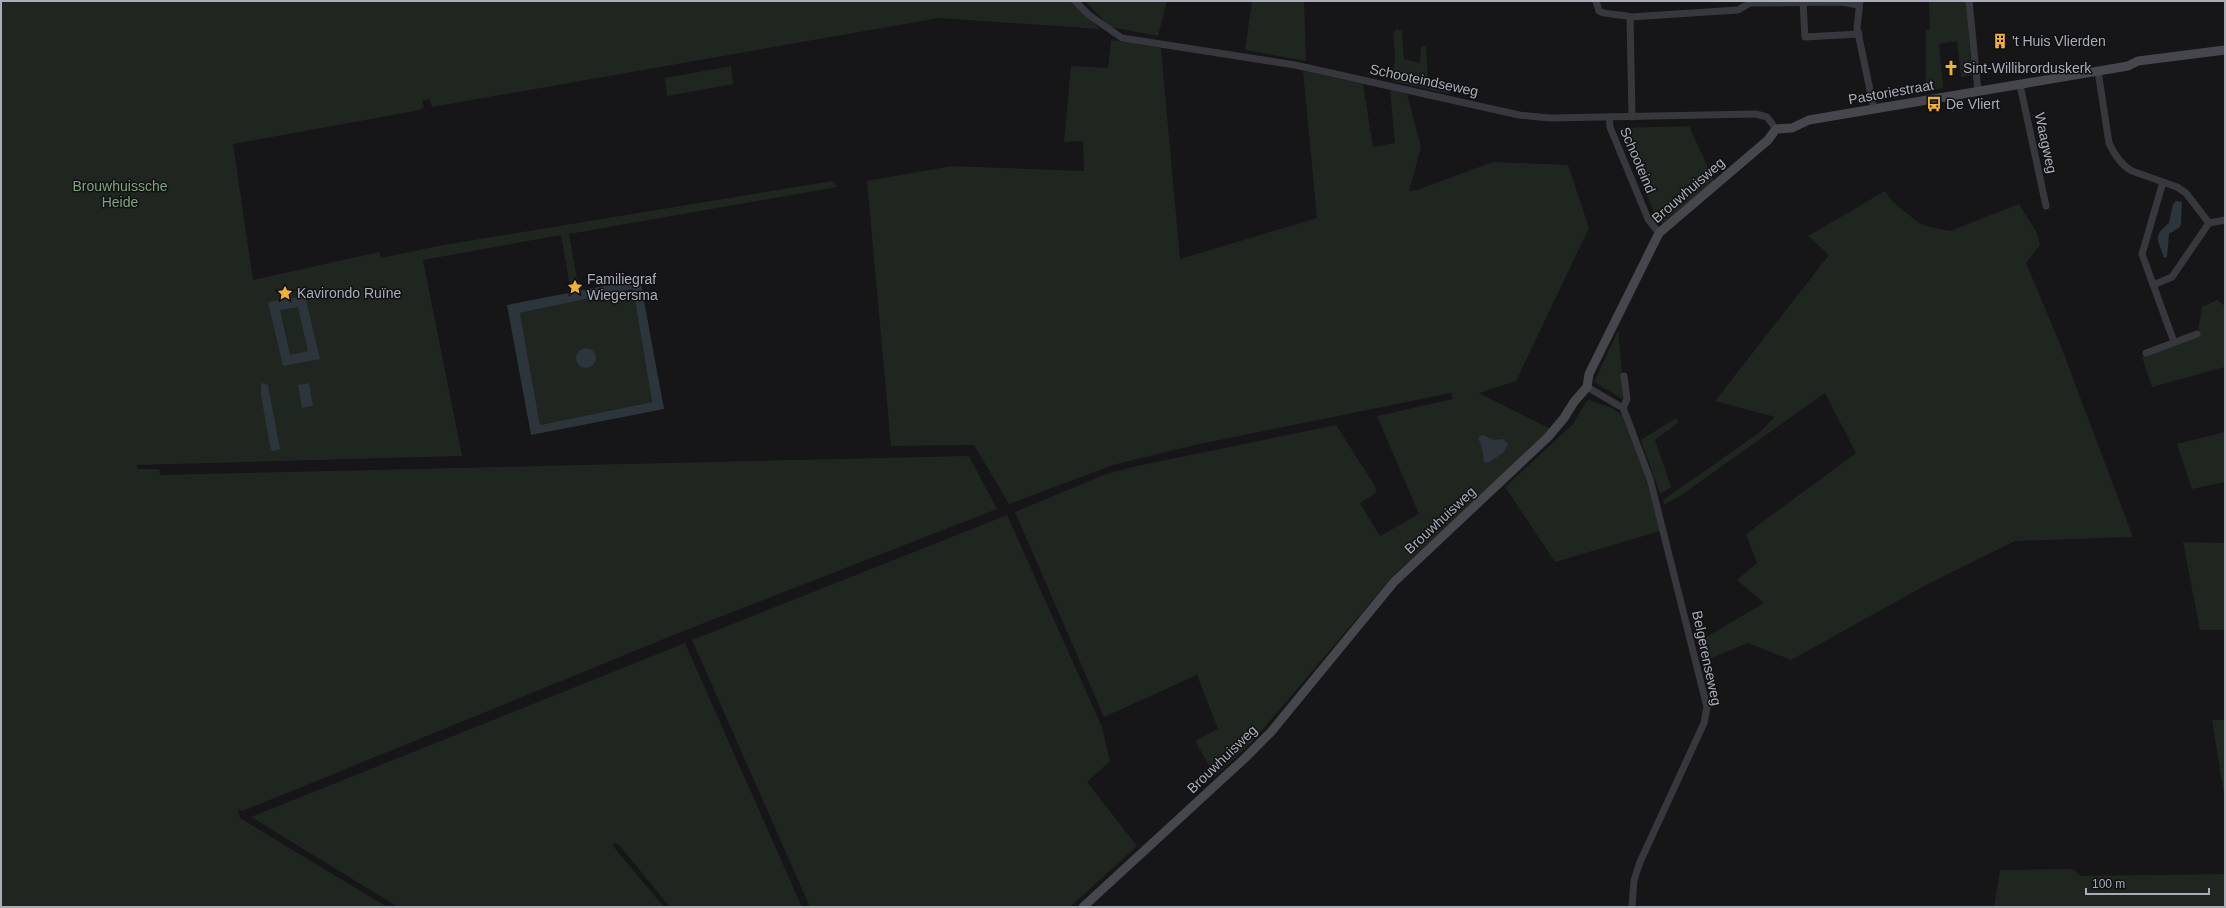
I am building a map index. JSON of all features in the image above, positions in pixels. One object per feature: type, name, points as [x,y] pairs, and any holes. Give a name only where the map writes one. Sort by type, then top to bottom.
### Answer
[{"type":"street","name":"Schooteindseweg","points":[[1075,1],[1089,16],[1122,38],[1295,65],[1519,115],[1550,118],[1756,114],[1766,117],[1776,129]]},
{"type":"street","points":[[1596,1],[1599,11],[1604,14],[1621,13],[1630,17],[1738,10],[1750,2],[1859,3],[1859,34],[1874,109]]},
{"type":"street","points":[[1969,1],[1978,91]]},
{"type":"street","points":[[1803,3],[1805,37],[1859,34]]},
{"type":"street","points":[[1630,17],[1632,117]]},
{"type":"street","name":"Pastoriestraat","points":[[1776,129],[1792,128],[1809,120],[2128,66],[2138,62],[2225,50]]},
{"type":"street","points":[[2098,71],[2108,143],[2113,152],[2126,168],[2163,182],[2186,193],[2209,223]]},
{"type":"street","name":"Waagweg","points":[[2020,85],[2046,206]]},
{"type":"street","name":"Schooteind","points":[[1609,117],[1610,127],[1648,219],[1659,233]]},
{"type":"street","name":"Brouwhuisweg","points":[[1083,907],[1222,781],[1271,732],[1394,582],[1548,437],[1587,387],[1590,374],[1659,233],[1768,140],[1776,129]]},
{"type":"street","points":[[2163,182],[2142,254],[2174,342]]},
{"type":"street","points":[[2152,285],[2172,277],[2209,223],[2225,220]]},
{"type":"street","points":[[2146,353],[2197,334]]},
{"type":"street","name":"Belgerenseweg","points":[[1624,376],[1627,399],[1623,408],[1650,479],[1707,707],[1704,723],[1643,855],[1634,880],[1632,907]]},
{"type":"street","points":[[1587,387],[1623,408]]},
{"type":"green space","name":"Brouwhuissche Heide","points":[[1,1],[1073,1],[1100,29],[939,18],[432,107],[429,99],[422,101],[424,107],[420,110],[233,144],[253,280],[379,252],[381,258],[438,246],[832,181],[837,187],[569,234],[579,290],[571,292],[561,235],[423,260],[462,456],[137,465],[137,469],[159,469],[160,475],[969,456],[997,509],[681,632],[242,811],[238,809],[240,818],[387,907],[1,907]]},
{"type":"green space","points":[[1085,1],[1167,1],[1158,36],[1110,27]]},
{"type":"green space","points":[[1252,1],[1304,1],[1306,61],[1245,50]]},
{"type":"green space","points":[[1929,1],[1966,1],[1972,75],[1961,77],[1957,41],[1939,44],[1943,88],[1926,91],[1926,30],[1930,29]]},
{"type":"green space","points":[[1397,29],[1402,31],[1404,59],[1420,63],[1421,47],[1426,46],[1428,78],[1431,81],[1449,84],[1451,92],[1448,94],[1392,81],[1395,57],[1393,34]]},
{"type":"green space","points":[[1111,40],[1161,48],[1180,259],[1317,218],[1303,71],[1363,84],[1373,147],[1395,143],[1390,90],[1407,94],[1421,147],[1409,191],[1417,190],[1493,162],[1568,165],[1589,228],[1516,381],[1479,393],[1551,429],[1394,575],[1251,743],[1215,776],[1195,741],[1218,729],[1197,675],[1104,717],[1015,512],[1106,474],[1137,466],[1336,425],[1375,486],[1376,493],[1360,503],[1380,536],[1419,514],[1377,416],[1453,399],[1451,393],[1195,445],[1113,465],[1009,504],[974,445],[891,446],[867,181],[952,166],[1084,171],[1083,141],[1064,142],[1071,66],[1108,68]]},
{"type":"green space","points":[[731,66],[733,84],[667,96],[665,78]]},
{"type":"green space","points":[[1689,126],[1714,181],[1662,224],[1656,217],[1619,128]]},
{"type":"green space","points":[[1885,191],[1893,202],[1919,223],[1950,231],[2019,204],[2037,233],[2040,245],[2026,263],[2060,344],[2133,537],[2015,541],[1926,585],[1791,660],[1748,643],[1707,660],[1701,640],[1764,603],[1737,580],[1757,563],[1746,534],[1856,453],[1825,393],[1680,496],[1664,505],[1663,500],[1759,433],[1775,417],[1715,401],[1829,255],[1808,236]]},
{"type":"green space","points":[[633,289],[652,402],[540,425],[520,313]]},
{"type":"green space","points":[[2217,300],[2225,306],[2225,367],[2152,387],[2142,357],[2200,336],[2198,331],[2202,307]]},
{"type":"green space","points":[[1618,331],[1624,392],[1622,399],[1594,382]]},
{"type":"green space","points":[[1589,400],[1612,408],[1623,416],[1645,475],[1660,531],[1555,562],[1505,487],[1573,424],[1586,402]]},
{"type":"green space","points":[[1676,418],[1678,423],[1655,440],[1671,487],[1660,494],[1641,440]]},
{"type":"green space","points":[[2225,432],[2225,482],[2192,489],[2177,444]]},
{"type":"green space","points":[[1007,515],[1102,727],[1110,761],[1087,782],[1137,846],[1070,907],[810,907],[692,640]]},
{"type":"green space","points":[[2183,542],[2225,543],[2225,630],[2200,630]]},
{"type":"green space","points":[[685,643],[802,907],[670,907],[619,845],[615,843],[612,845],[664,907],[398,907],[251,817]]},
{"type":"green space","points":[[2212,720],[2225,720],[2225,801]]},
{"type":"green space","points":[[2000,870],[2075,870],[2080,876],[2225,874],[2225,907],[1994,907]]},
{"type":"shaded area","points":[[2176,201],[2182,202],[2181,224],[2180,227],[2169,234],[2167,257],[2164,258],[2158,242],[2158,235],[2169,223],[2173,204]]},
{"type":"shaded area","points":[[640,279],[664,409],[531,435],[507,305]],"holes":[[[633,289],[652,402],[540,425],[520,313]]]},
{"type":"shaded area","points":[[305,296],[320,359],[283,366],[268,302]],"holes":[[[298,307],[308,351],[290,355],[280,310]]]},
{"type":"shaded area","points":[[586,348],[593,351],[596,358],[593,365],[586,368],[579,365],[576,358],[579,351]]},
{"type":"shaded area","points":[[261,383],[268,385],[280,449],[278,450],[272,451],[270,446],[261,395]]},
{"type":"shaded area","points":[[309,383],[313,406],[302,408],[298,385]]},
{"type":"shaded area","points":[[1482,435],[1494,440],[1503,439],[1508,444],[1504,452],[1488,463],[1484,462],[1482,447],[1478,438]]},
{"type":"place","name":"'t Huis Vlierden","points":[[2000,41]]},
{"type":"place","name":"Sint-Willibrorduskerk","points":[[1951,68]]},
{"type":"place","name":"De Vliert","points":[[1934,104]]},
{"type":"place","name":"Familiegraf Wiegersma","points":[[575,287]]},
{"type":"place","name":"Kavirondo Ruïne","points":[[285,293]]}]
